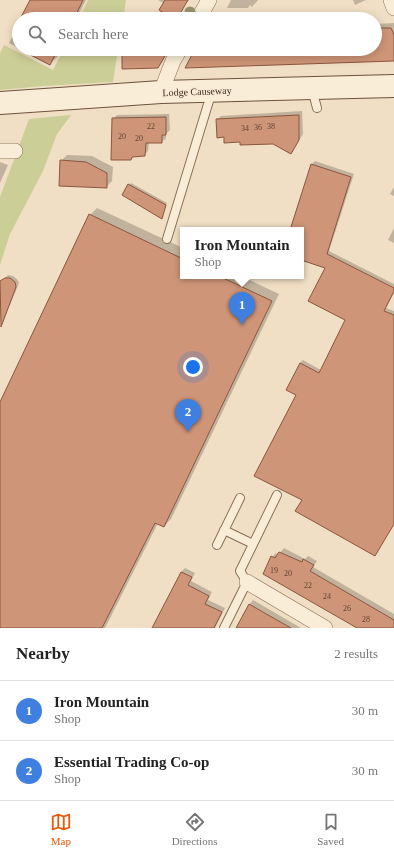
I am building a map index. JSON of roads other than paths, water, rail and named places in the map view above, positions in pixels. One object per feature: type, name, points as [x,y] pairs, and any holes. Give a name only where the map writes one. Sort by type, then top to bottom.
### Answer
[{"type":"main road","name":"Lodge Causeway","points":[[0,103],[212,90],[314,98],[394,86]]},
{"type":"street","points":[[202,12],[209,0]]},
{"type":"street","points":[[391,0],[394,8]]},
{"type":"street","points":[[161,92],[176,56]]},
{"type":"street","points":[[247,582],[325,628]]},
{"type":"lane","points":[[167,239],[212,90]]},
{"type":"lane","points":[[224,628],[247,582],[240,571],[277,495]]},
{"type":"lane","points":[[217,545],[240,498]]},
{"type":"lane","points":[[224,530],[253,544]]},
{"type":"place","name":"Iron Mountain","points":[[242,325]]},
{"type":"place","name":"Essential Trading Co-op","points":[[188,432]]}]
